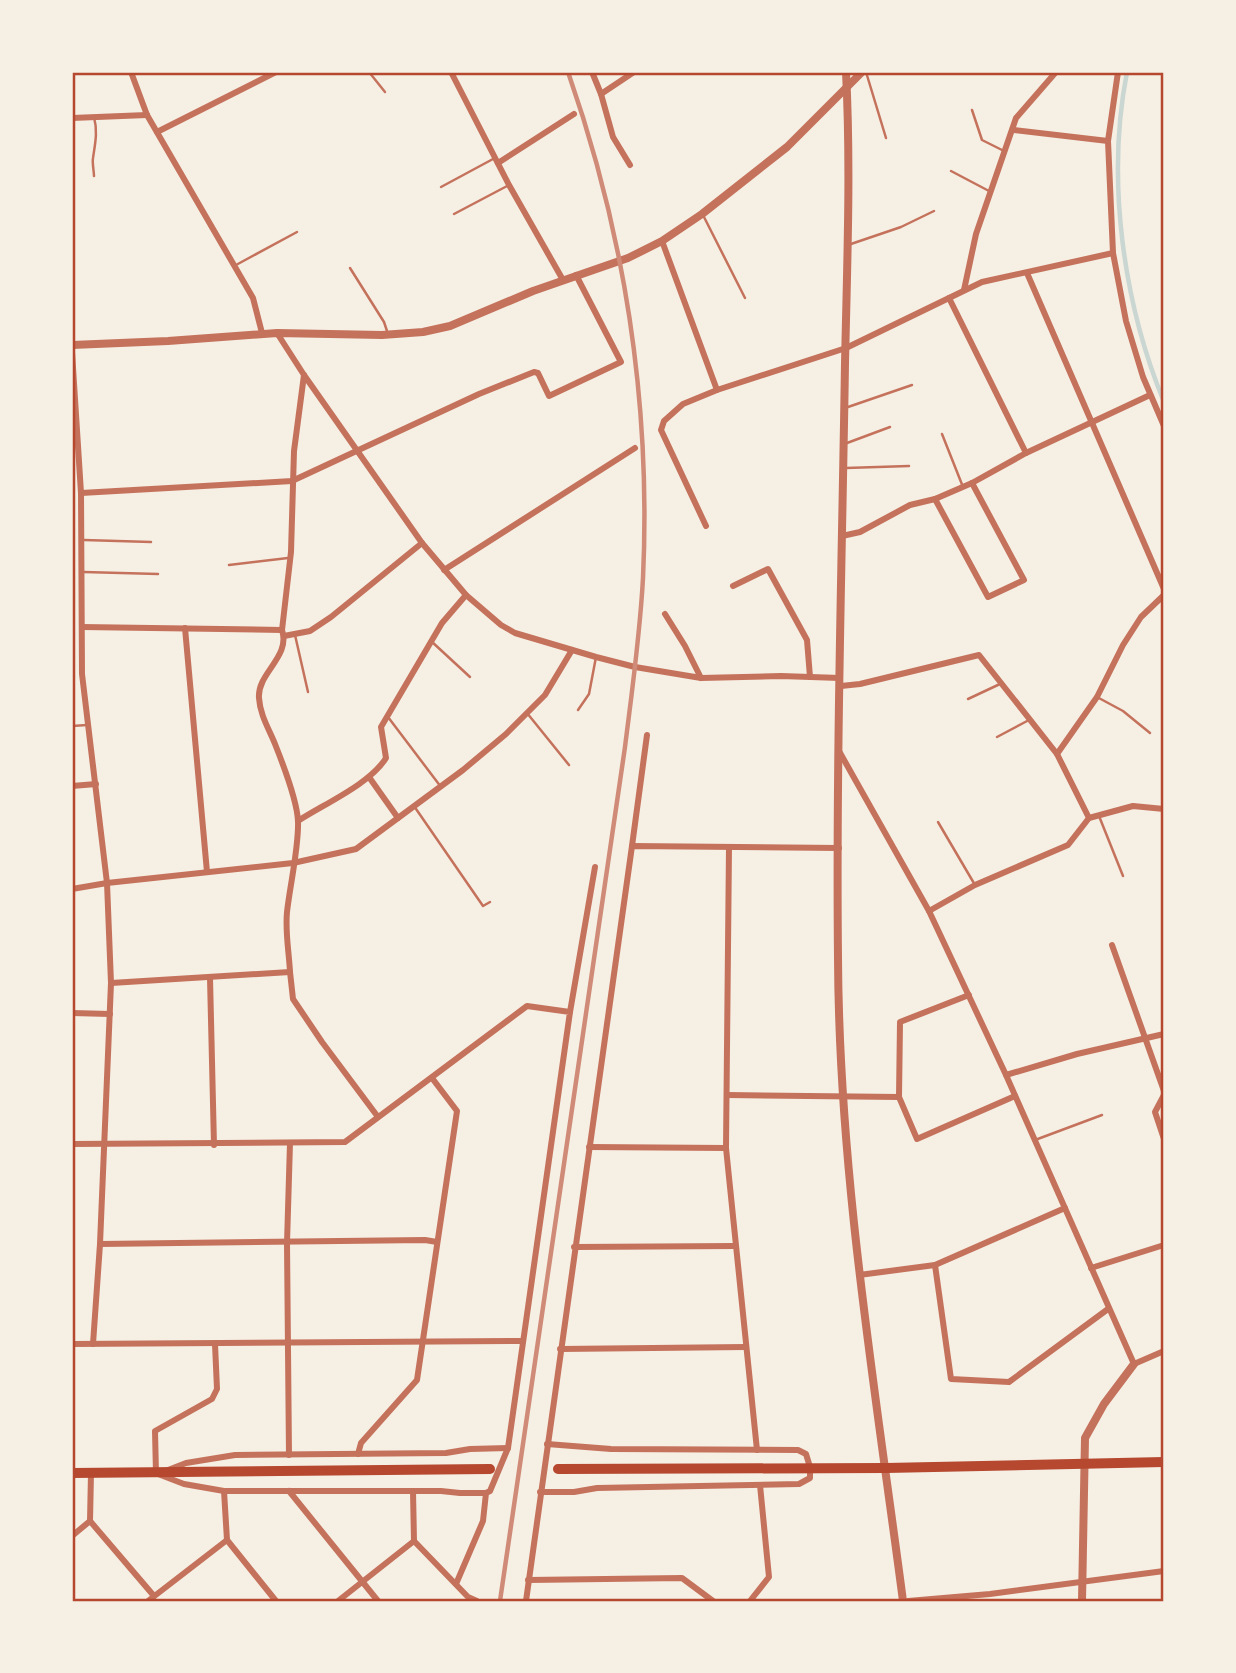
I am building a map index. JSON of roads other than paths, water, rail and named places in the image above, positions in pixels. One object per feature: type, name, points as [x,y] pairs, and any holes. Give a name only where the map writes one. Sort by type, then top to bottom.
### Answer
[{"type":"main road","points":[[558,1469],[810,1466],[886,1468],[1164,1462]]},
{"type":"main road","points":[[72,1472],[156,1474],[490,1469]]},
{"type":"street","points":[[131,72],[147,114],[253,298],[262,333]]},
{"type":"street","points":[[157,132],[276,72]]},
{"type":"street","points":[[451,72],[496,161],[563,280]]},
{"type":"street","points":[[592,72],[613,137],[630,165]]},
{"type":"street","points":[[601,94],[634,72]]},
{"type":"street","points":[[846,72],[848,245],[838,959],[842,1097],[859,1275],[905,1601],[990,1598],[1164,1571]]},
{"type":"street","points":[[72,345],[262,333],[388,334],[450,326],[576,275],[621,261],[662,241],[702,214],[787,147],[864,72]]},
{"type":"street","points":[[964,290],[989,191],[1014,130],[1016,118],[1056,72]]},
{"type":"street","points":[[1118,72],[1108,141],[1113,253],[1126,321],[1150,395],[1164,426]]},
{"type":"street","points":[[72,118],[147,114]]},
{"type":"street","points":[[496,161],[574,114]]},
{"type":"street","points":[[1014,130],[1108,141]]},
{"type":"street","points":[[662,241],[717,390]]},
{"type":"street","points":[[706,526],[663,438],[662,425],[683,404],[717,390],[846,348],[982,282],[1113,253]]},
{"type":"street","points":[[1027,273],[1164,589]]},
{"type":"street","points":[[81,493],[292,481],[479,394],[534,372],[538,373],[549,396],[621,362],[576,275]]},
{"type":"street","points":[[949,298],[1026,453]]},
{"type":"street","points":[[277,333],[422,543],[466,595],[500,625],[515,633],[596,657],[635,667],[701,678],[810,677],[860,684],[979,655],[1057,754],[1089,818]]},
{"type":"street","points":[[72,352],[81,493],[82,674],[107,883],[111,983],[93,1344]]},
{"type":"street","points":[[304,375],[292,481],[291,557],[283,633],[279,657],[264,677],[259,698],[261,713],[283,764],[298,821],[286,916],[293,999],[321,1042],[378,1117]]},
{"type":"street","points":[[842,536],[860,532],[910,505],[934,499],[972,482],[1026,453],[1150,395]]},
{"type":"street","points":[[444,570],[635,448]]},
{"type":"street","points":[[934,499],[988,597],[1024,580],[972,482]]},
{"type":"street","points":[[82,627],[185,628],[295,635],[310,631],[331,617],[422,543]]},
{"type":"street","points":[[733,586],[768,569],[807,640],[810,677]]},
{"type":"street","points":[[298,821],[369,777],[386,758],[381,727],[431,640],[466,595]]},
{"type":"street","points":[[1057,754],[1097,697],[1123,645],[1141,617],[1164,595]]},
{"type":"street","points":[[665,614],[701,678]]},
{"type":"street","points":[[185,628],[207,872]]},
{"type":"street","points":[[72,889],[293,863],[356,849],[506,734],[545,695],[572,650]]},
{"type":"street","points":[[526,1601],[647,735]]},
{"type":"street","points":[[839,751],[929,911],[1006,1075],[1134,1364]]},
{"type":"street","points":[[369,777],[398,818]]},
{"type":"street","points":[[72,786],[96,784]]},
{"type":"street","points":[[929,911],[975,885],[1068,845],[1089,818],[1133,806],[1164,809]]},
{"type":"street","points":[[632,846],[839,848]]},
{"type":"street","points":[[729,846],[726,1148],[757,1450]]},
{"type":"street","points":[[156,1474],[184,1484],[223,1491],[490,1492],[508,1448],[570,1012],[595,867]]},
{"type":"street","points":[[1112,945],[1164,1093],[1155,1112],[1164,1139]]},
{"type":"street","points":[[111,983],[290,972]]},
{"type":"street","points":[[210,978],[214,1145]]},
{"type":"street","points":[[969,995],[900,1022],[899,1097],[917,1139],[1015,1096]]},
{"type":"street","points":[[72,1144],[345,1142],[527,1006],[570,1012]]},
{"type":"street","points":[[72,1013],[110,1014]]},
{"type":"street","points":[[1006,1075],[1164,1034]]},
{"type":"street","points":[[358,1454],[361,1443],[417,1380],[457,1111],[432,1078]]},
{"type":"street","points":[[727,1095],[899,1097]]},
{"type":"street","points":[[289,1143],[289,1455]]},
{"type":"street","points":[[589,1147],[726,1148]]},
{"type":"street","points":[[859,1275],[935,1265],[1065,1208]]},
{"type":"street","points":[[100,1244],[437,1242]]},
{"type":"street","points":[[1091,1268],[1164,1244]]},
{"type":"street","points":[[574,1247],[735,1246]]},
{"type":"street","points":[[935,1265],[951,1379],[1009,1382],[1108,1309]]},
{"type":"street","points":[[72,1344],[523,1341]]},
{"type":"street","points":[[156,1474],[155,1431],[212,1399],[217,1389],[215,1344]]},
{"type":"street","points":[[560,1349],[745,1347]]},
{"type":"street","points":[[1082,1601],[1083,1463],[1086,1438],[1092,1424],[1134,1364],[1164,1351]]},
{"type":"street","points":[[540,1492],[574,1492],[597,1488],[760,1486],[806,1482],[810,1478],[806,1454],[798,1450],[611,1449],[547,1444]]},
{"type":"street","points":[[156,1474],[186,1463],[235,1455],[446,1453],[508,1448]]},
{"type":"street","points":[[91,1473],[90,1521],[151,1599],[227,1540]]},
{"type":"street","points":[[750,1601],[769,1577],[760,1486]]},
{"type":"street","points":[[223,1491],[227,1540],[276,1601]]},
{"type":"street","points":[[289,1491],[378,1601]]},
{"type":"street","points":[[413,1491],[414,1541],[456,1584],[465,1599],[477,1601]]},
{"type":"street","points":[[456,1584],[483,1521],[486,1493]]},
{"type":"street","points":[[72,1536],[90,1521]]},
{"type":"street","points":[[338,1601],[414,1541]]},
{"type":"street","points":[[528,1580],[682,1578],[713,1601]]},
{"type":"lane","points":[[369,72],[385,92]]},
{"type":"lane","points":[[864,72],[887,138]]},
{"type":"lane","points":[[972,110],[982,140],[1004,151]]},
{"type":"lane","points":[[94,117],[94,176]]},
{"type":"lane","points":[[441,187],[496,161]]},
{"type":"lane","points":[[951,171],[989,191]]},
{"type":"lane","points":[[454,214],[509,185]]},
{"type":"lane","points":[[848,245],[901,228],[934,211]]},
{"type":"lane","points":[[702,214],[745,299]]},
{"type":"lane","points":[[236,265],[297,232]]},
{"type":"lane","points":[[350,268],[384,322],[388,334]]},
{"type":"lane","points":[[845,408],[912,385]]},
{"type":"lane","points":[[844,443],[890,427]]},
{"type":"lane","points":[[942,434],[963,486]]},
{"type":"lane","points":[[844,468],[909,466]]},
{"type":"lane","points":[[81,539],[151,542]]},
{"type":"lane","points":[[229,565],[291,557]]},
{"type":"lane","points":[[82,572],[158,574]]},
{"type":"lane","points":[[295,635],[308,692]]},
{"type":"lane","points":[[431,640],[470,677]]},
{"type":"lane","points":[[578,710],[590,694],[596,657]]},
{"type":"lane","points":[[968,699],[1001,684]]},
{"type":"lane","points":[[1097,697],[1123,711],[1150,733]]},
{"type":"lane","points":[[527,713],[569,765]]},
{"type":"lane","points":[[387,716],[440,787]]},
{"type":"lane","points":[[997,737],[1028,720]]},
{"type":"lane","points":[[72,726],[87,725]]},
{"type":"lane","points":[[414,806],[483,906],[491,902]]},
{"type":"lane","points":[[1099,816],[1123,876]]},
{"type":"lane","points":[[938,822],[975,885]]},
{"type":"lane","points":[[1035,1140],[1102,1115]]},
{"type":"waterway","points":[[1127,72],[1118,155],[1122,240],[1138,323],[1164,402]]},
{"type":"railway","points":[[500,1601],[625,747],[643,578],[643,449],[630,321],[605,196],[568,72]]}]
